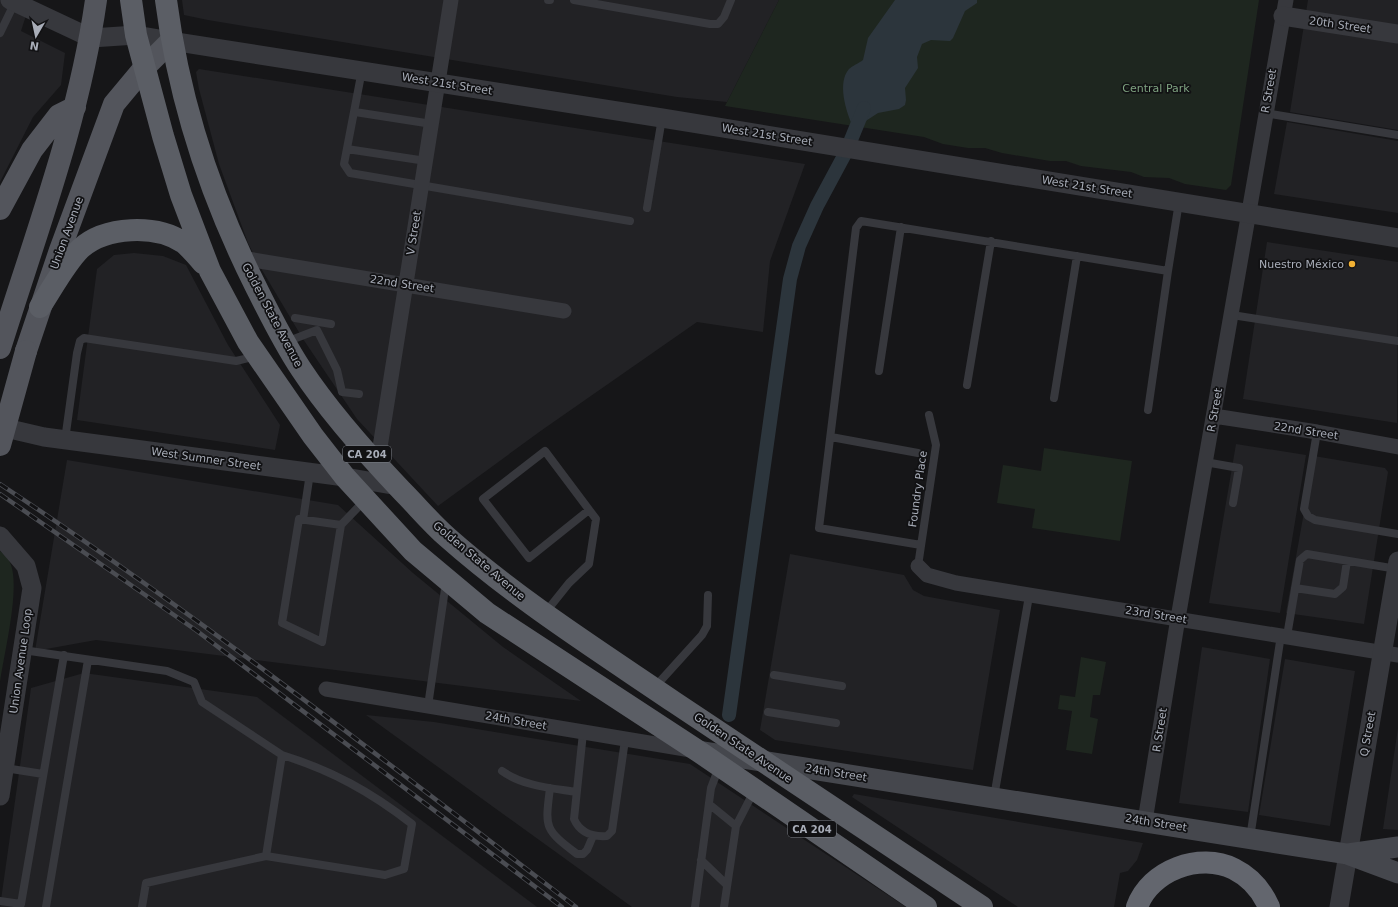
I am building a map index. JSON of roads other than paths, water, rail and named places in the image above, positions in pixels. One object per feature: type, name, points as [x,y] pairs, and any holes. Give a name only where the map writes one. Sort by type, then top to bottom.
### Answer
[{"type":"highway","name":"CA 204","points":[[131,0],[136,35],[144,68],[181,195],[210,271],[244,335],[313,436],[344,477],[412,551],[487,613],[698,751],[926,907]]},
{"type":"highway","name":"Golden State Avenue","points":[[166,0],[172,41],[194,133],[212,191],[241,258],[300,368],[342,424],[377,466],[445,535],[513,592],[762,762],[982,907]]},
{"type":"highway","points":[[40,307],[80,249],[104,235],[118,231],[137,230],[174,238],[192,250],[210,271]]},
{"type":"highway","points":[[1137,907],[1147,889],[1164,874],[1191,864],[1218,864],[1234,869],[1248,878],[1258,889],[1269,907]]},
{"type":"main road","points":[[1,346],[53,187],[75,107],[91,38],[96,0]]},
{"type":"main road","name":"Union Avenue","points":[[5,433],[26,351],[40,307],[114,104],[144,68],[172,41]]},
{"type":"main road","points":[[0,209],[32,150],[59,115],[75,107]]},
{"type":"main road","name":"24th Street","points":[[698,751],[1347,854],[1398,873]]},
{"type":"main road","name":"24th Street","points":[[1347,854],[1398,847]]},
{"type":"street","name":"V Street","points":[[377,466],[451,0]]},
{"type":"street","points":[[23,3],[91,38]]},
{"type":"street","name":"20th Street","points":[[1284,8],[1398,34]]},
{"type":"street","name":"R Street","points":[[1145,821],[1178,618],[1232,315],[1248,213],[1284,8]]},
{"type":"street","name":"West 21st Street","points":[[91,38],[136,35],[662,118],[1398,238]]},
{"type":"street","name":"22nd Street","points":[[241,258],[564,311]]},
{"type":"street","name":"22nd Street","points":[[1214,416],[1317,432],[1398,447]]},
{"type":"street","name":"West Sumner Street","points":[[5,433],[344,477],[398,486]]},
{"type":"street","name":"Union Avenue Loop","points":[[0,536],[26,566],[32,588],[0,796]]},
{"type":"street","name":"Q Street","points":[[1339,907],[1347,854],[1390,653],[1397,565]]},
{"type":"street","name":"23rd Street","points":[[918,566],[927,575],[956,583],[1029,596],[1178,618],[1390,653]]},
{"type":"street","name":"24th Street","points":[[326,689],[698,751]]},
{"type":"lane","points":[[574,0],[710,24],[718,24],[724,17],[731,0]]},
{"type":"lane","points":[[0,33],[23,3]]},
{"type":"lane","points":[[362,70],[344,164],[350,173],[422,187],[630,221]]},
{"type":"lane","points":[[355,112],[432,124]]},
{"type":"lane","points":[[1266,113],[1398,135]]},
{"type":"lane","points":[[647,208],[662,118]]},
{"type":"lane","points":[[347,149],[426,161]]},
{"type":"lane","points":[[1148,410],[1179,202]]},
{"type":"lane","points":[[921,545],[819,528],[856,228],[861,221],[1168,270]]},
{"type":"lane","points":[[879,371],[901,227]]},
{"type":"lane","points":[[967,385],[991,242]]},
{"type":"lane","points":[[1054,398],[1077,256]]},
{"type":"lane","points":[[1232,315],[1398,341]]},
{"type":"lane","points":[[295,318],[318,326],[338,370],[342,392],[359,394]]},
{"type":"lane","points":[[286,343],[318,326],[331,324]]},
{"type":"lane","points":[[65,440],[77,353],[80,341],[84,338],[236,362],[258,356]]},
{"type":"lane","name":"Foundry Place","points":[[918,566],[936,445],[929,415]]},
{"type":"lane","points":[[1317,432],[1304,509],[1308,516],[1316,520],[1398,534]]},
{"type":"lane","points":[[831,437],[918,453]]},
{"type":"lane","points":[[544,614],[569,583],[589,564],[596,519],[590,510],[574,488],[545,451],[483,499],[529,558],[590,510]]},
{"type":"lane","points":[[1205,462],[1239,468],[1233,503]]},
{"type":"lane","points":[[303,520],[310,473]]},
{"type":"lane","points":[[341,525],[299,519],[282,623],[322,642],[341,525],[365,500]]},
{"type":"lane","points":[[1250,838],[1284,636],[1302,556],[1307,554],[1347,561],[1397,565]]},
{"type":"lane","points":[[1295,588],[1336,594],[1343,587],[1347,561]]},
{"type":"lane","points":[[428,706],[446,579]]},
{"type":"lane","points":[[654,688],[702,635],[706,626],[708,595]]},
{"type":"lane","points":[[994,797],[1029,596]]},
{"type":"lane","points":[[23,650],[167,671],[194,682],[202,702],[282,755],[332,773],[385,803],[412,824],[404,869],[385,875],[266,856],[146,883],[142,907]]},
{"type":"lane","points":[[0,901],[22,906],[64,656]]},
{"type":"lane","points":[[46,907],[88,660]]},
{"type":"lane","points":[[774,675],[842,686]]},
{"type":"lane","points":[[768,712],[836,723]]},
{"type":"lane","points":[[583,733],[574,819],[577,828],[593,836],[607,836],[612,830],[625,740]]},
{"type":"lane","points":[[266,856],[282,755]]},
{"type":"lane","points":[[695,907],[709,804],[719,766]]},
{"type":"lane","points":[[5,768],[43,774]]},
{"type":"lane","points":[[502,771],[517,780],[550,788],[576,792]]},
{"type":"lane","points":[[550,788],[547,823],[550,831],[577,854],[583,854],[587,850],[593,836]]},
{"type":"lane","points":[[724,907],[736,826],[755,790]]},
{"type":"lane","points":[[709,804],[736,826]]},
{"type":"lane","points":[[701,860],[727,885]]},
{"type":"waterway","points":[[729,715],[790,279],[799,246],[817,206],[846,152],[864,108]]},
{"type":"railway","points":[[0,484],[147,585],[220,638],[363,744],[576,907]]},
{"type":"railway","points":[[0,494],[197,631],[562,907]]},
{"type":"place","name":"Nuestro México","points":[[1352,264]]},
{"type":"park label","name":"Central Park","points":[[1156,88]]}]
